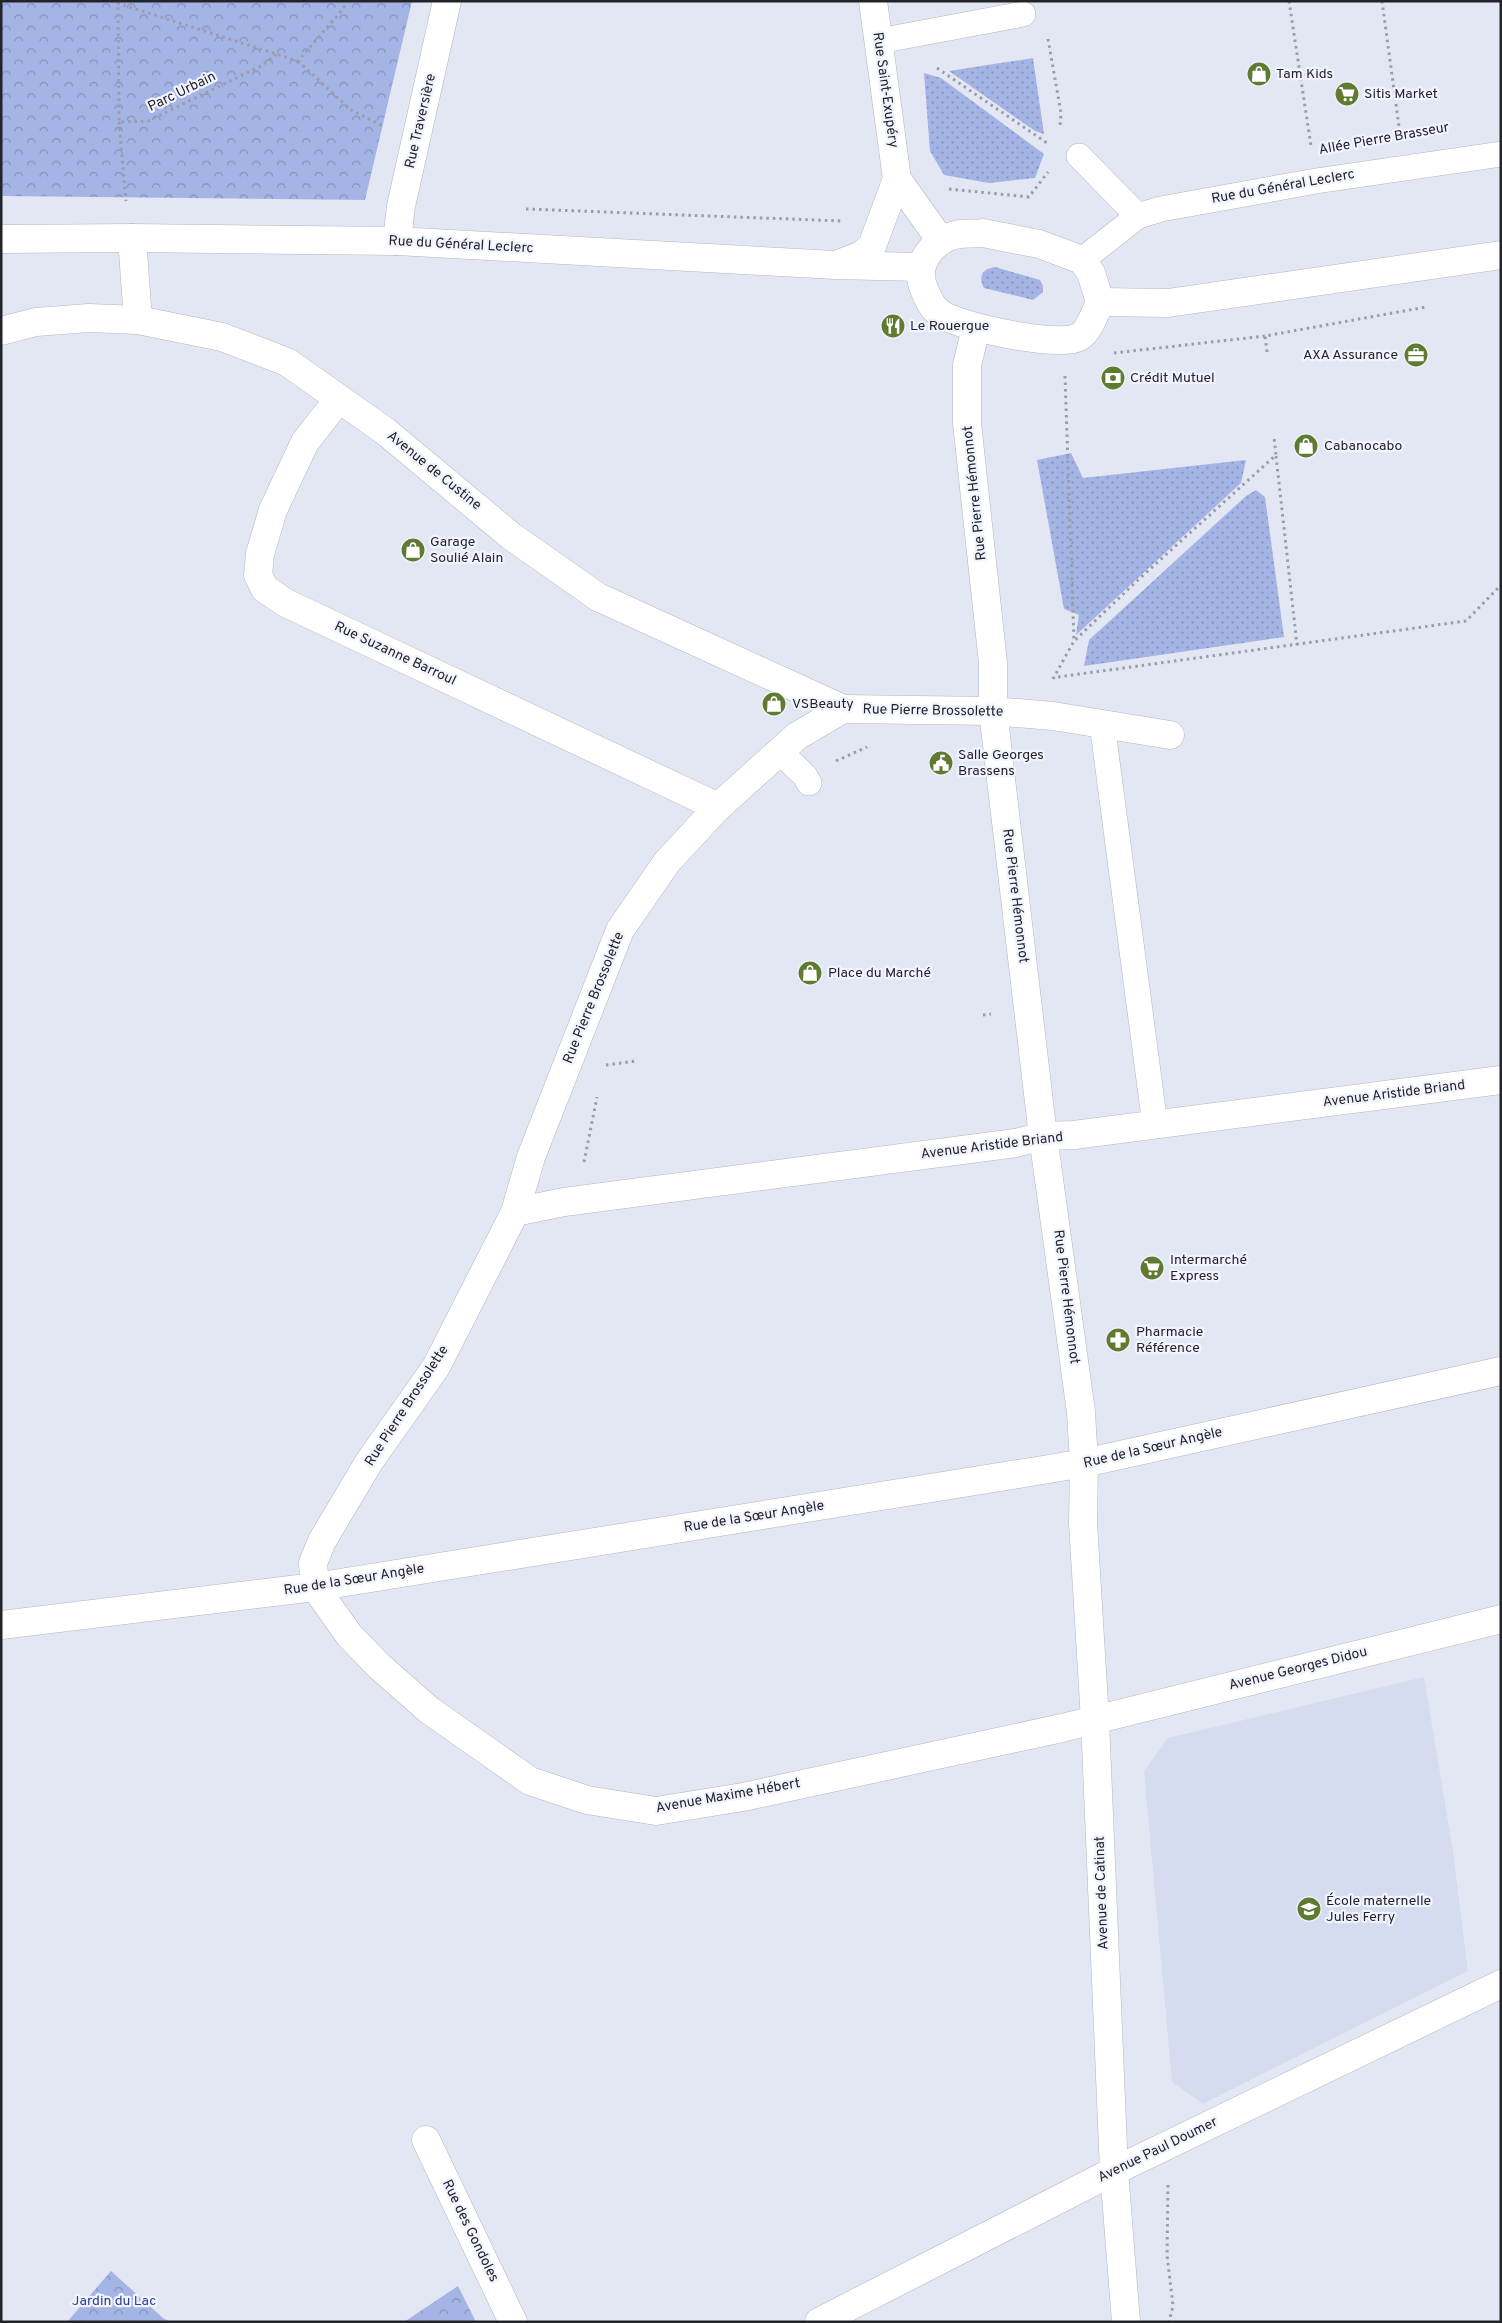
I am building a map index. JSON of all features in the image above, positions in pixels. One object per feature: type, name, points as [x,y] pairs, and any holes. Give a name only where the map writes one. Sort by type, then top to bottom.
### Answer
[{"type":"street","name":"Rue Traversière","points":[[397,241],[401,206],[447,1]]},
{"type":"street","name":"Rue Saint-Exupéry","points":[[835,265],[862,255],[872,246],[897,179],[873,1]]},
{"type":"street","name":"Rue Saint-Exupéry","points":[[897,179],[941,241]]},
{"type":"street","points":[[959,234],[1004,236],[1039,244],[1082,260],[1091,274],[1100,302],[1090,324],[1079,337],[1066,340],[1034,339],[976,328],[940,314],[930,303],[922,283],[920,267],[928,252],[941,241],[959,234]]},
{"type":"street","name":"Rue du Général Leclerc","points":[[1,239],[132,238],[397,241],[835,265],[920,267]]},
{"type":"street","points":[[132,238],[138,320]]},
{"type":"street","points":[[1100,302],[1168,303],[1501,255]]},
{"type":"street","name":"Avenue de Custine","points":[[1,331],[36,322],[89,318],[138,320],[222,337],[287,362],[338,400],[385,431],[511,536],[598,597],[843,709]]},
{"type":"street","name":"Rue Pierre Hémonnot","points":[[976,328],[967,365],[967,423],[994,680],[993,711],[1043,1136],[1078,1393],[1084,1463]]},
{"type":"street","name":"Rue Suzanne Barroul","points":[[338,400],[305,442],[273,510],[260,554],[258,575],[265,589],[286,603],[718,807]]},
{"type":"street","name":"Rue Pierre Brossolette","points":[[315,1587],[313,1563],[322,1541],[369,1462],[436,1367],[515,1212],[531,1157],[620,930],[667,862],[718,807],[798,736],[843,709],[993,711],[1053,716],[1170,735]]},
{"type":"street","name":"Avenue Aristide Briand","points":[[515,1212],[573,1201],[1016,1142],[1043,1136],[1074,1135],[1501,1080]]},
{"type":"street","name":"Rue de la Sœur Angèle","points":[[1,1625],[315,1587],[1084,1463],[1501,1372]]},
{"type":"street","name":"Avenue de Catinat","points":[[1084,1463],[1084,1523],[1095,1720],[1114,2171],[1126,2322]]},
{"type":"street","name":"Avenue Maxime Hébert","points":[[315,1587],[349,1635],[379,1666],[429,1710],[530,1781],[587,1800],[656,1810],[743,1797],[1095,1720]]},
{"type":"street","name":"Avenue Georges Didou","points":[[1095,1720],[1501,1618]]},
{"type":"street","name":"Avenue Paul Doumer","points":[[819,2322],[1114,2171],[1501,1984]]},
{"type":"street","name":"Rue des Gondoles","points":[[426,2140],[513,2322]]},
{"type":"lane","points":[[879,41],[1023,14]]},
{"type":"lane","name":"Rue du Général Leclerc","points":[[1082,260],[1138,216],[1162,209],[1316,181],[1501,154]]},
{"type":"lane","points":[[1079,156],[1138,216]]},
{"type":"lane","points":[[1102,723],[1155,1125]]},
{"type":"lane","points":[[779,751],[807,779]]},
{"type":"path","points":[[111,1],[298,62],[351,110],[416,143]]},
{"type":"path","points":[[298,62],[347,1]]},
{"type":"path","name":"Allée Pierre Brasseur","points":[[1289,1],[1312,153]]},
{"type":"path","points":[[1382,1],[1400,138]]},
{"type":"path","name":"Parc Urbain","points":[[118,2],[119,122],[148,121],[261,66],[277,54]]},
{"type":"path","points":[[1046,29],[1061,114],[1059,131]]},
{"type":"path","points":[[908,36],[912,64],[930,63],[1051,146]]},
{"type":"path","points":[[949,189],[1029,197],[1046,178],[1048,170]]},
{"type":"path","points":[[521,208],[849,221]]},
{"type":"path","points":[[1110,354],[1265,336],[1426,306]]},
{"type":"path","points":[[1265,336],[1267,352]]},
{"type":"path","points":[[1065,370],[1074,641]]},
{"type":"path","points":[[1274,437],[1297,645]]},
{"type":"path","points":[[1053,678],[1074,641],[1138,580],[1276,455]]},
{"type":"path","points":[[994,680],[1053,678],[1466,621],[1501,585]]},
{"type":"path","points":[[807,779],[871,746]]},
{"type":"path","points":[[605,1065],[607,1057]]},
{"type":"path","points":[[1168,2145],[1167,2255],[1173,2306],[1169,2322]]},
{"type":"shaded area","name":"École maternelle Jules Ferry","points":[[1424,1677],[1453,1852],[1468,1971],[1203,2104],[1172,2082],[1144,1771],[1168,1738]]},
{"type":"green space","points":[[1,1],[412,1],[365,200],[1,196]]},
{"type":"green space","points":[[1033,58],[1044,134],[1035,131],[949,71]]},
{"type":"green space","points":[[924,73],[941,78],[1044,154],[1035,178],[989,183],[944,175],[930,151]]},
{"type":"green space","points":[[995,267],[1040,280],[1043,292],[1033,300],[984,288],[981,280],[982,274],[987,269]]},
{"type":"green space","points":[[1071,453],[1083,478],[1246,460],[1241,483],[1076,635],[1079,615],[1064,609],[1037,460]]},
{"type":"green space","points":[[1256,490],[1265,497],[1284,637],[1084,666],[1089,640],[1246,496]]},
{"type":"green space","name":"Jardin du Lac","points":[[111,2271],[163,2318],[170,2322],[67,2322]]},
{"type":"green space","points":[[458,2286],[476,2322],[404,2322]]},
{"type":"place","name":"Tam Kids","points":[[1259,74]]},
{"type":"place","name":"Sitis Market","points":[[1347,94]]},
{"type":"place","name":"Le Rouergue","points":[[893,326]]},
{"type":"place","name":"AXA Assurance","points":[[1416,355]]},
{"type":"place","name":"Crédit Mutuel","points":[[1113,378]]},
{"type":"place","name":"Cabanocabo","points":[[1306,446]]},
{"type":"place","name":"Garage Soulié Alain","points":[[413,550]]},
{"type":"place","name":"VSBeauty","points":[[774,704]]},
{"type":"place","name":"Salle Georges Brassens","points":[[941,763]]},
{"type":"place","name":"Place du Marché","points":[[810,973]]},
{"type":"place","name":"Intermarché Express","points":[[1152,1268]]},
{"type":"place","name":"Pharmacie Référence","points":[[1118,1340]]},
{"type":"place","name":"École maternelle Jules Ferry","points":[[1309,1909]]}]
